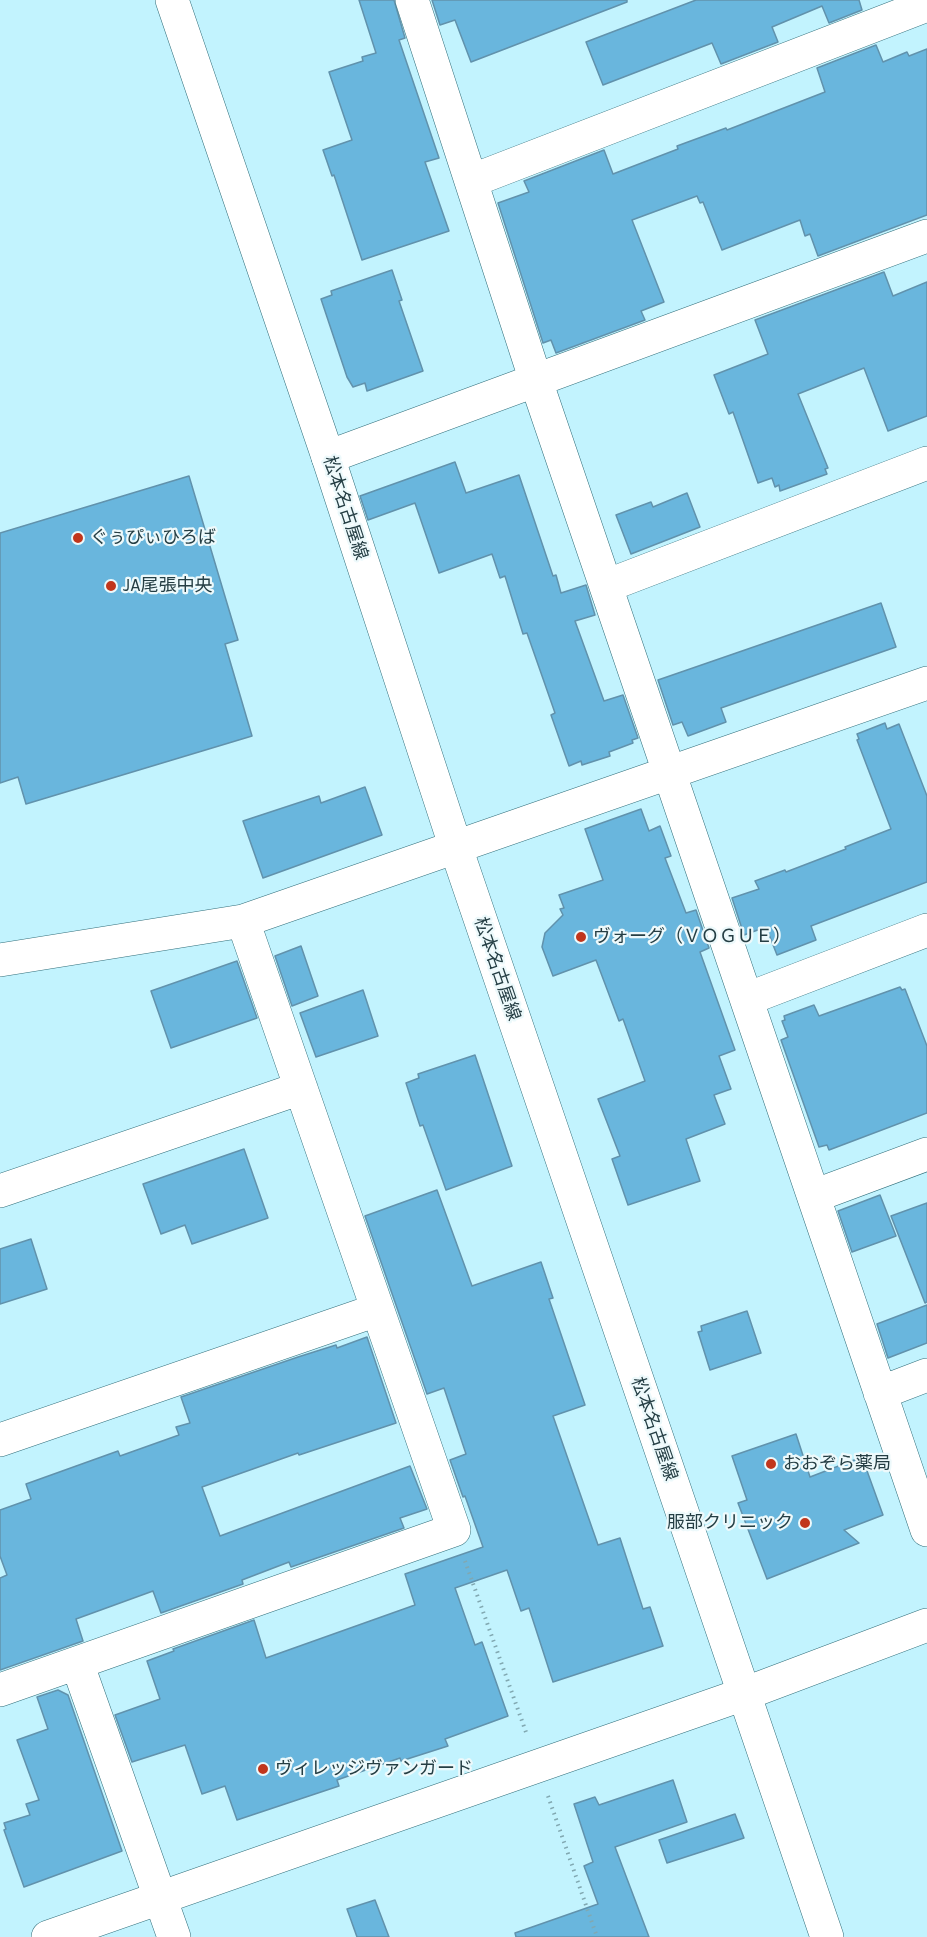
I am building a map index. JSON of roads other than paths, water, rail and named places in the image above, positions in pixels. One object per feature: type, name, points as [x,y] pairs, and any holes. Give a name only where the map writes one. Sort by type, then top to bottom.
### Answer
[{"type":"street","name":"松本名古屋線","points":[[172,0],[328,457],[456,848],[827,1937]]},
{"type":"street","points":[[412,0],[536,381],[927,1530]]},
{"type":"street","points":[[471,181],[927,5]]},
{"type":"street","points":[[328,457],[927,236]]},
{"type":"street","points":[[606,586],[927,463]]},
{"type":"street","points":[[0,960],[243,921],[927,682]]},
{"type":"street","points":[[0,1690],[454,1530],[243,921]]},
{"type":"street","points":[[747,999],[927,930]]},
{"type":"street","points":[[0,1191],[301,1088]]},
{"type":"street","points":[[814,1196],[927,1154]]},
{"type":"street","points":[[0,1440],[377,1310]]},
{"type":"street","points":[[880,1393],[927,1375]]},
{"type":"street","points":[[48,1937],[744,1694],[927,1625]]},
{"type":"street","points":[[77,1663],[174,1937]]},
{"type":"place","name":"ぐぅぴぃひろば","points":[[78,538]]},
{"type":"place","name":"JA尾張中央","points":[[111,586]]},
{"type":"place","name":"ヴォーグ（ＶＯＧＵＥ）","points":[[581,937]]},
{"type":"place","name":"おおぞら薬局","points":[[771,1464]]},
{"type":"place","name":"服部クリニック","points":[[805,1523]]},
{"type":"place","name":"ヴィレッジヴァンガード","points":[[263,1769]]}]
